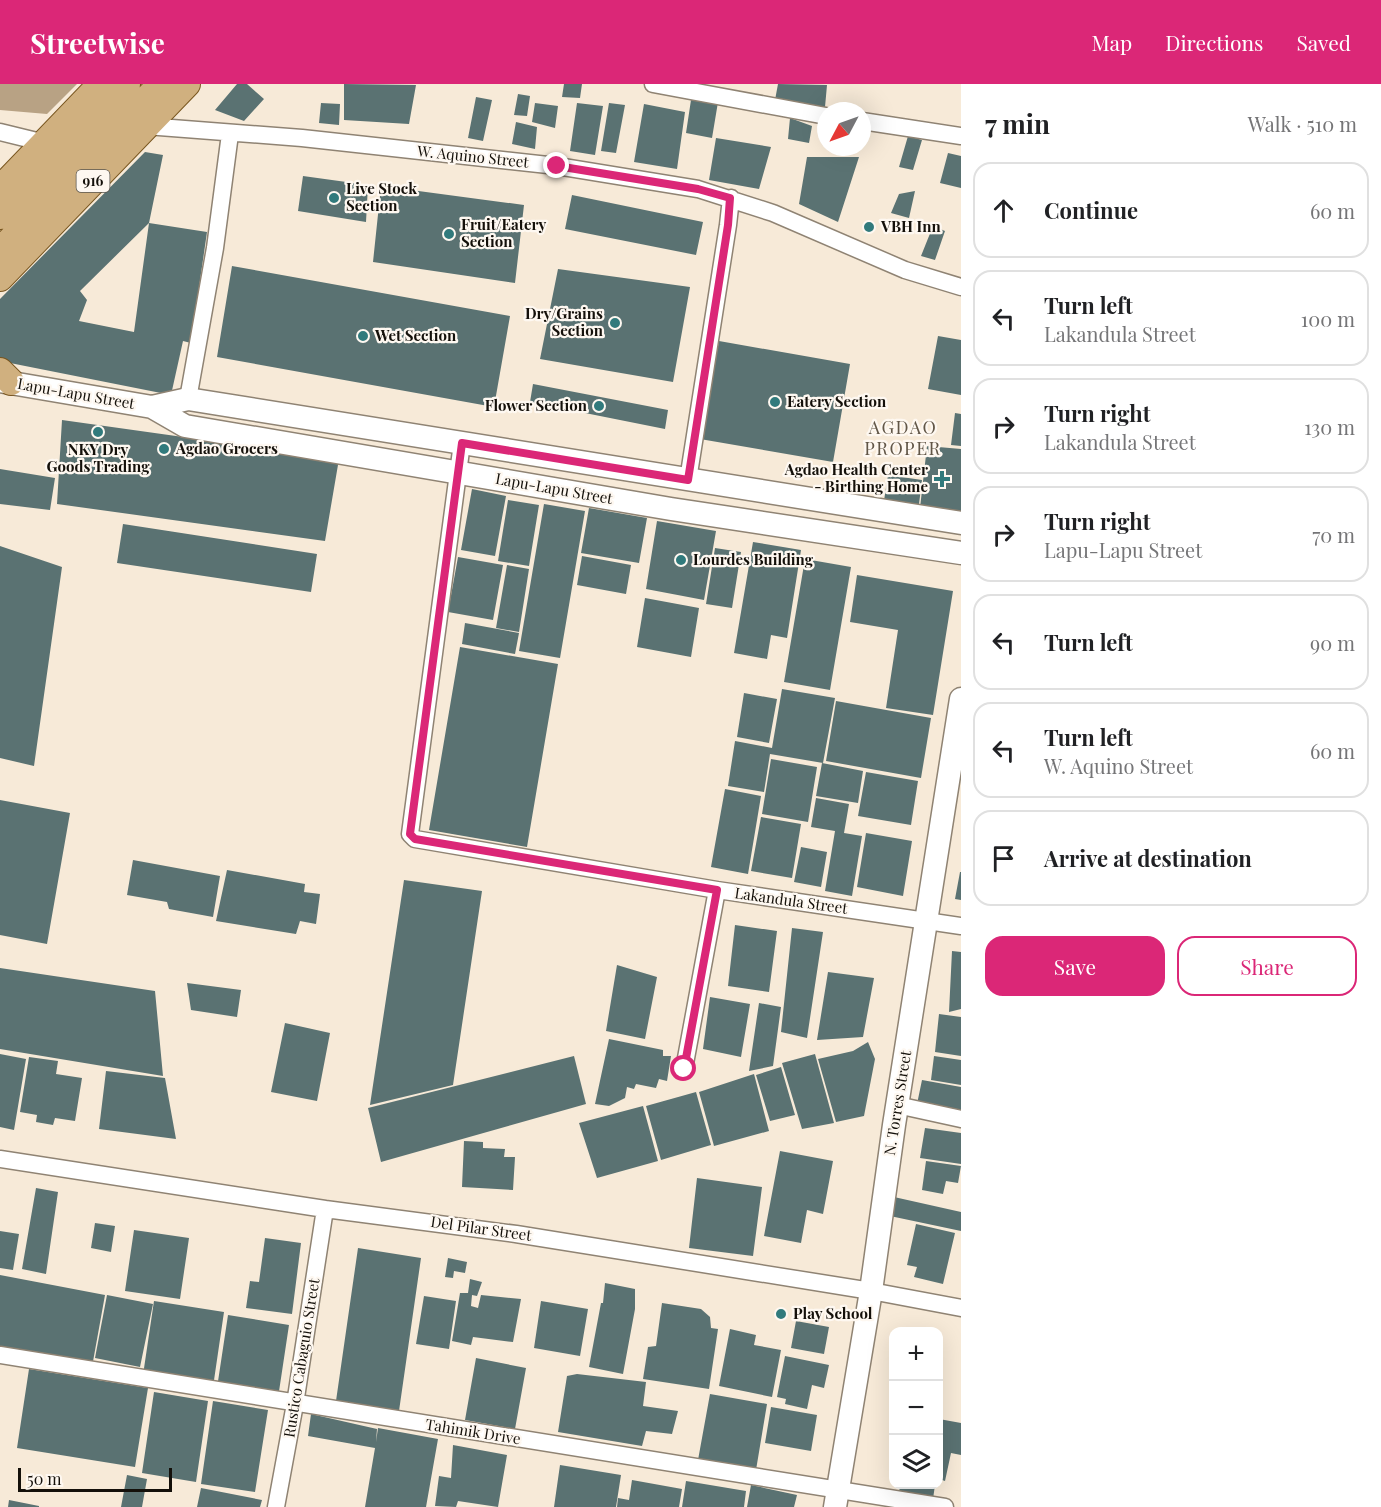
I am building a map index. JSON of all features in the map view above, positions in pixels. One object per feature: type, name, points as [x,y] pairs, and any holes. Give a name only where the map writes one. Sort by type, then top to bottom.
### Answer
[{"type":"main road","points":[[0,189],[101,84]]},
{"type":"main road","points":[[0,216],[127,84]]},
{"type":"main road","points":[[0,251],[161,84]]},
{"type":"main road","name":"916","points":[[0,278],[187,84]]},
{"type":"street","points":[[653,84],[817,114]]},
{"type":"street","points":[[871,122],[961,136]]},
{"type":"street","name":"W. Aquino Street","points":[[146,126],[303,138],[557,166],[698,189],[773,213],[905,270],[961,287]]},
{"type":"street","points":[[0,132],[45,143]]},
{"type":"street","points":[[188,399],[215,248],[230,134]]},
{"type":"street","points":[[688,480],[728,225],[730,198]]},
{"type":"street","name":"Lapu-Lapu Street","points":[[4,378],[152,407],[185,426],[670,509],[961,553]]},
{"type":"street","name":"Lapu-Lapu Street","points":[[152,407],[188,399],[961,523]]},
{"type":"street","name":"Lakandula Street","points":[[462,443],[410,834],[415,839],[717,890],[961,926]]},
{"type":"street","name":"N. Torres Street","points":[[836,1498],[871,1292],[897,1105],[961,699]]},
{"type":"street","points":[[684,1069],[717,890]]},
{"type":"street","points":[[897,1105],[961,1119]]},
{"type":"street","name":"Del Pilar Street","points":[[0,1159],[325,1209],[516,1234],[961,1308]]},
{"type":"street","name":"Rustico Cabaguio Street","points":[[276,1507],[295,1404],[325,1209]]},
{"type":"street","name":"Tahimik Drive","points":[[0,1355],[836,1498],[945,1507]]},
{"type":"shaded area","points":[[0,84],[77,84],[47,114],[0,110]]},
{"type":"building","points":[[237,84],[247,84],[264,99],[244,121],[215,110]]},
{"type":"building","points":[[344,84],[416,85],[409,124],[344,120]]},
{"type":"building","points":[[564,84],[582,84],[580,98],[562,97]]},
{"type":"building","points":[[778,84],[827,85],[825,102],[817,102],[817,106],[775,100]]},
{"type":"building","points":[[518,94],[530,96],[527,116],[514,115]]},
{"type":"building","points":[[476,97],[492,100],[483,141],[468,138]]},
{"type":"building","points":[[691,100],[718,102],[712,138],[686,133]]},
{"type":"building","points":[[321,103],[340,104],[339,125],[319,123]]},
{"type":"building","points":[[535,103],[558,106],[555,128],[532,122]]},
{"type":"building","points":[[577,103],[603,106],[595,155],[570,151]]},
{"type":"building","points":[[609,103],[625,105],[616,153],[601,151]]},
{"type":"building","points":[[644,104],[685,112],[677,169],[634,162]]},
{"type":"building","points":[[790,118],[812,126],[809,143],[788,139]]},
{"type":"building","points":[[516,122],[537,127],[535,149],[512,144]]},
{"type":"building","points":[[908,136],[922,140],[913,170],[899,167]]},
{"type":"building","points":[[716,138],[771,147],[759,189],[709,180]]},
{"type":"building","points":[[145,152],[163,155],[149,223],[207,232],[191,343],[183,341],[171,395],[0,361],[0,299]],"holes":[[[149,223],[134,332],[79,321],[87,300],[80,291]]]},
{"type":"building","points":[[948,153],[961,156],[961,188],[940,183]]},
{"type":"building","points":[[807,157],[859,157],[838,222],[799,204]]},
{"type":"building","name":"Live Stock Section","points":[[303,176],[368,185],[366,222],[298,211]]},
{"type":"building","name":"Fruit/Eatery Section","points":[[381,186],[524,205],[515,283],[373,262]]},
{"type":"building","points":[[915,191],[909,218],[891,213],[899,194]]},
{"type":"building","points":[[572,195],[703,222],[696,255],[565,229]]},
{"type":"building","points":[[933,226],[945,231],[935,260],[921,256]]},
{"type":"building","name":"Wet Section","points":[[232,266],[510,316],[494,407],[217,357]]},
{"type":"building","name":"Dry/Grains Section","points":[[558,269],[690,287],[673,382],[540,359]]},
{"type":"building","points":[[938,336],[961,340],[961,395],[928,389]]},
{"type":"building","name":"Eatery Section","points":[[719,341],[850,364],[833,462],[700,439]]},
{"type":"building","name":"Flower Section","points":[[533,384],[668,410],[665,429],[530,402]]},
{"type":"building","points":[[955,413],[961,414],[961,446],[951,445]]},
{"type":"building","points":[[62,420],[339,459],[325,541],[57,504]]},
{"type":"building","name":"Agdao Health Center - Birthing Home","points":[[927,446],[961,449],[961,512],[920,508]]},
{"type":"building","points":[[0,469],[55,478],[50,510],[0,504]]},
{"type":"building","points":[[888,475],[922,480],[918,512],[883,507]]},
{"type":"building","points":[[472,489],[506,496],[495,556],[461,550]]},
{"type":"building","points":[[508,500],[539,505],[529,566],[498,561]]},
{"type":"building","points":[[544,504],[585,511],[560,658],[519,651]]},
{"type":"building","points":[[589,508],[647,518],[639,563],[581,553]]},
{"type":"building","name":"Lourdes Building","points":[[657,521],[716,531],[704,600],[646,589]]},
{"type":"building","points":[[123,524],[317,554],[311,592],[117,563]]},
{"type":"building","points":[[753,542],[801,550],[787,638],[771,635],[767,659],[734,653]]},
{"type":"building","points":[[0,546],[62,567],[34,766],[0,758]]},
{"type":"building","points":[[715,548],[741,552],[732,608],[706,604]]},
{"type":"building","points":[[582,556],[631,565],[626,594],[577,585]]},
{"type":"building","points":[[458,557],[503,565],[493,620],[448,612]]},
{"type":"building","points":[[805,559],[851,567],[830,690],[784,682]]},
{"type":"building","points":[[507,565],[529,569],[519,632],[496,628]]},
{"type":"building","points":[[857,575],[953,591],[933,715],[886,708],[898,630],[850,622]]},
{"type":"building","points":[[645,598],[699,608],[691,657],[637,647]]},
{"type":"building","points":[[465,623],[519,633],[515,654],[462,644]]},
{"type":"building","points":[[460,647],[558,664],[527,847],[429,830]]},
{"type":"building","points":[[782,689],[835,698],[823,763],[770,754],[764,792],[728,786],[735,741],[772,748]]},
{"type":"building","points":[[744,693],[777,699],[769,743],[737,737]]},
{"type":"building","points":[[836,701],[931,718],[921,778],[826,761]]},
{"type":"building","points":[[771,759],[817,767],[808,822],[762,814]]},
{"type":"building","points":[[822,763],[863,771],[858,803],[816,796]]},
{"type":"building","points":[[866,772],[918,781],[911,825],[858,816]]},
{"type":"building","points":[[725,789],[761,796],[748,874],[711,867]]},
{"type":"building","points":[[816,798],[849,804],[844,833],[862,836],[852,896],[825,891],[835,831],[811,827]]},
{"type":"building","points":[[0,800],[70,813],[47,944],[0,935]]},
{"type":"building","points":[[761,817],[801,824],[792,878],[751,871]]},
{"type":"building","points":[[866,833],[912,841],[903,896],[857,887]]},
{"type":"building","points":[[801,847],[827,852],[821,887],[794,882]]},
{"type":"building","points":[[133,860],[220,876],[213,917],[169,909],[167,902],[127,895]]},
{"type":"building","points":[[227,870],[305,884],[304,892],[320,894],[316,924],[300,921],[296,934],[216,921]]},
{"type":"building","points":[[961,872],[961,900],[955,899]]},
{"type":"building","points":[[404,880],[482,891],[453,1085],[370,1105]]},
{"type":"building","points":[[735,925],[777,931],[769,992],[728,986]]},
{"type":"building","points":[[792,928],[823,932],[807,1038],[781,1032]]},
{"type":"building","points":[[952,951],[961,952],[961,1009],[949,1012]]},
{"type":"building","points":[[617,965],[657,977],[645,1039],[606,1031]]},
{"type":"building","points":[[0,968],[155,991],[163,1076],[0,1049]]},
{"type":"building","points":[[828,972],[874,978],[863,1037],[817,1040]]},
{"type":"building","points":[[187,983],[241,990],[237,1017],[191,1010]]},
{"type":"building","points":[[710,997],[750,1004],[741,1057],[703,1049]]},
{"type":"building","points":[[759,1003],[781,1007],[773,1066],[749,1071]]},
{"type":"building","points":[[939,1014],[961,1017],[961,1056],[935,1052]]},
{"type":"building","points":[[285,1023],[330,1033],[317,1101],[271,1092]]},
{"type":"building","points":[[609,1039],[663,1050],[663,1056],[671,1056],[667,1081],[659,1079],[656,1088],[636,1084],[634,1089],[627,1087],[625,1098],[609,1106],[595,1104]]},
{"type":"building","points":[[868,1042],[875,1059],[864,1116],[836,1122],[818,1059],[853,1051]]},
{"type":"building","points":[[0,1054],[26,1059],[14,1130],[0,1127]]},
{"type":"building","points":[[815,1054],[834,1123],[802,1129],[782,1063]]},
{"type":"building","points":[[574,1056],[586,1104],[381,1162],[368,1108]]},
{"type":"building","points":[[934,1056],[961,1060],[961,1085],[931,1080]]},
{"type":"building","points":[[29,1057],[58,1061],[56,1074],[82,1078],[75,1121],[55,1118],[53,1125],[36,1122],[37,1115],[20,1112]]},
{"type":"building","points":[[781,1067],[795,1115],[770,1121],[756,1075]]},
{"type":"building","points":[[106,1071],[165,1078],[176,1139],[99,1129]]},
{"type":"building","points":[[754,1074],[769,1131],[714,1146],[699,1092]]},
{"type":"building","points":[[922,1080],[961,1087],[961,1112],[917,1104]]},
{"type":"building","points":[[696,1092],[711,1145],[661,1160],[646,1106]]},
{"type":"building","points":[[643,1106],[658,1161],[597,1178],[579,1123]]},
{"type":"building","points":[[925,1128],[961,1133],[961,1164],[920,1158]]},
{"type":"building","points":[[464,1141],[483,1142],[483,1148],[505,1149],[504,1157],[515,1157],[513,1190],[462,1187]]},
{"type":"building","points":[[780,1151],[833,1161],[823,1214],[807,1210],[801,1243],[764,1236]]},
{"type":"building","points":[[926,1161],[961,1166],[958,1183],[946,1181],[943,1194],[922,1190]]},
{"type":"building","points":[[697,1178],[762,1187],[753,1256],[689,1248]]},
{"type":"building","points":[[36,1188],[58,1192],[46,1274],[22,1269]]},
{"type":"building","points":[[894,1197],[961,1212],[961,1231],[890,1216]]},
{"type":"building","points":[[95,1223],[115,1226],[111,1252],[91,1248]]},
{"type":"building","points":[[916,1224],[955,1233],[943,1284],[914,1277],[917,1267],[907,1265]]},
{"type":"building","points":[[134,1230],[189,1238],[180,1299],[125,1291]]},
{"type":"building","points":[[0,1231],[19,1234],[13,1270],[0,1268]]},
{"type":"building","points":[[265,1238],[301,1243],[292,1314],[246,1308],[250,1281],[259,1282]]},
{"type":"building","points":[[358,1248],[421,1258],[399,1411],[336,1401]]},
{"type":"building","points":[[448,1258],[467,1262],[465,1273],[454,1271],[453,1278],[445,1277]]},
{"type":"building","points":[[0,1275],[105,1295],[92,1367],[0,1350]]},
{"type":"building","points":[[470,1279],[482,1282],[477,1296],[472,1295],[471,1306],[478,1308],[481,1295],[521,1299],[513,1342],[473,1337],[471,1345],[452,1341],[460,1293],[468,1293]]},
{"type":"building","points":[[605,1283],[635,1289],[635,1309],[623,1374],[589,1367]]},
{"type":"building","points":[[107,1295],[153,1304],[140,1367],[95,1358]]},
{"type":"building","points":[[424,1296],[456,1301],[449,1349],[416,1344]]},
{"type":"building","points":[[154,1301],[224,1312],[213,1387],[143,1375]]},
{"type":"building","points":[[541,1301],[588,1309],[580,1356],[534,1348]]},
{"type":"building","points":[[662,1303],[701,1309],[710,1317],[711,1328],[718,1329],[709,1389],[643,1379],[648,1347],[656,1346]]},
{"type":"building","points":[[228,1315],[289,1325],[278,1398],[217,1388]]},
{"type":"building","points":[[796,1321],[829,1327],[824,1354],[791,1348]]},
{"type":"building","points":[[730,1329],[756,1335],[754,1345],[781,1350],[772,1397],[719,1386]]},
{"type":"building","points":[[785,1356],[829,1365],[824,1388],[812,1385],[807,1409],[785,1404],[786,1399],[777,1397]]},
{"type":"building","points":[[476,1358],[526,1368],[515,1429],[465,1420]]},
{"type":"building","points":[[29,1369],[148,1388],[135,1467],[17,1448]]},
{"type":"building","points":[[577,1374],[646,1382],[643,1406],[678,1411],[672,1434],[646,1431],[642,1446],[558,1432],[567,1376]]},
{"type":"building","points":[[154,1392],[208,1401],[196,1482],[142,1473]]},
{"type":"building","points":[[710,1394],[767,1404],[756,1470],[698,1460]]},
{"type":"building","points":[[213,1401],[268,1410],[255,1492],[201,1484]]},
{"type":"building","points":[[771,1407],[817,1415],[811,1451],[765,1443]]},
{"type":"building","points":[[311,1414],[377,1429],[376,1442],[378,1428],[438,1439],[426,1507],[365,1507],[375,1448],[308,1436]]},
{"type":"building","points":[[943,1420],[961,1423],[961,1455],[951,1453],[945,1481],[943,1480]]},
{"type":"building","points":[[453,1445],[507,1455],[498,1507],[458,1501],[456,1507],[435,1506],[439,1476],[451,1478]]},
{"type":"building","points":[[560,1465],[621,1475],[616,1507],[554,1507]]},
{"type":"building","points":[[127,1475],[147,1479],[142,1507],[121,1507]]},
{"type":"building","points":[[632,1480],[682,1489],[679,1507],[617,1507],[618,1498],[629,1500]]},
{"type":"building","points":[[686,1481],[746,1491],[744,1507],[682,1507]]},
{"type":"building","points":[[751,1485],[797,1495],[794,1507],[747,1507]]},
{"type":"building","points":[[201,1488],[262,1500],[260,1507],[197,1507]]},
{"type":"building","points":[[900,1489],[934,1489],[933,1499],[899,1493]]},
{"type":"building","points":[[9,1500],[39,1506],[39,1507],[8,1507]]},
{"type":"place","name":"Live Stock Section","points":[[334,198]]},
{"type":"place","name":"VBH Inn","points":[[869,227]]},
{"type":"place","name":"Fruit/Eatery Section","points":[[449,234]]},
{"type":"place","name":"Dry/Grains Section","points":[[615,323]]},
{"type":"place","name":"Wet Section","points":[[363,336]]},
{"type":"place","name":"Eatery Section","points":[[775,402]]},
{"type":"place","name":"Flower Section","points":[[599,406]]},
{"type":"place","name":"NKY Dry Goods Trading","points":[[98,432]]},
{"type":"place","name":"Agdao Grocers","points":[[164,449]]},
{"type":"place","name":"Agdao Health Center - Birthing Home","points":[[942,479]]},
{"type":"place","name":"Lourdes Building","points":[[681,560]]},
{"type":"place","name":"Play School","points":[[781,1314]]},
{"type":"district","name":"AGDAO PROPER","points":[[903,438]]},
{"type":"route","points":[[557,166],[698,189],[730,198],[728,225],[688,480],[462,443],[410,834],[415,839],[717,890],[684,1069]]}]
